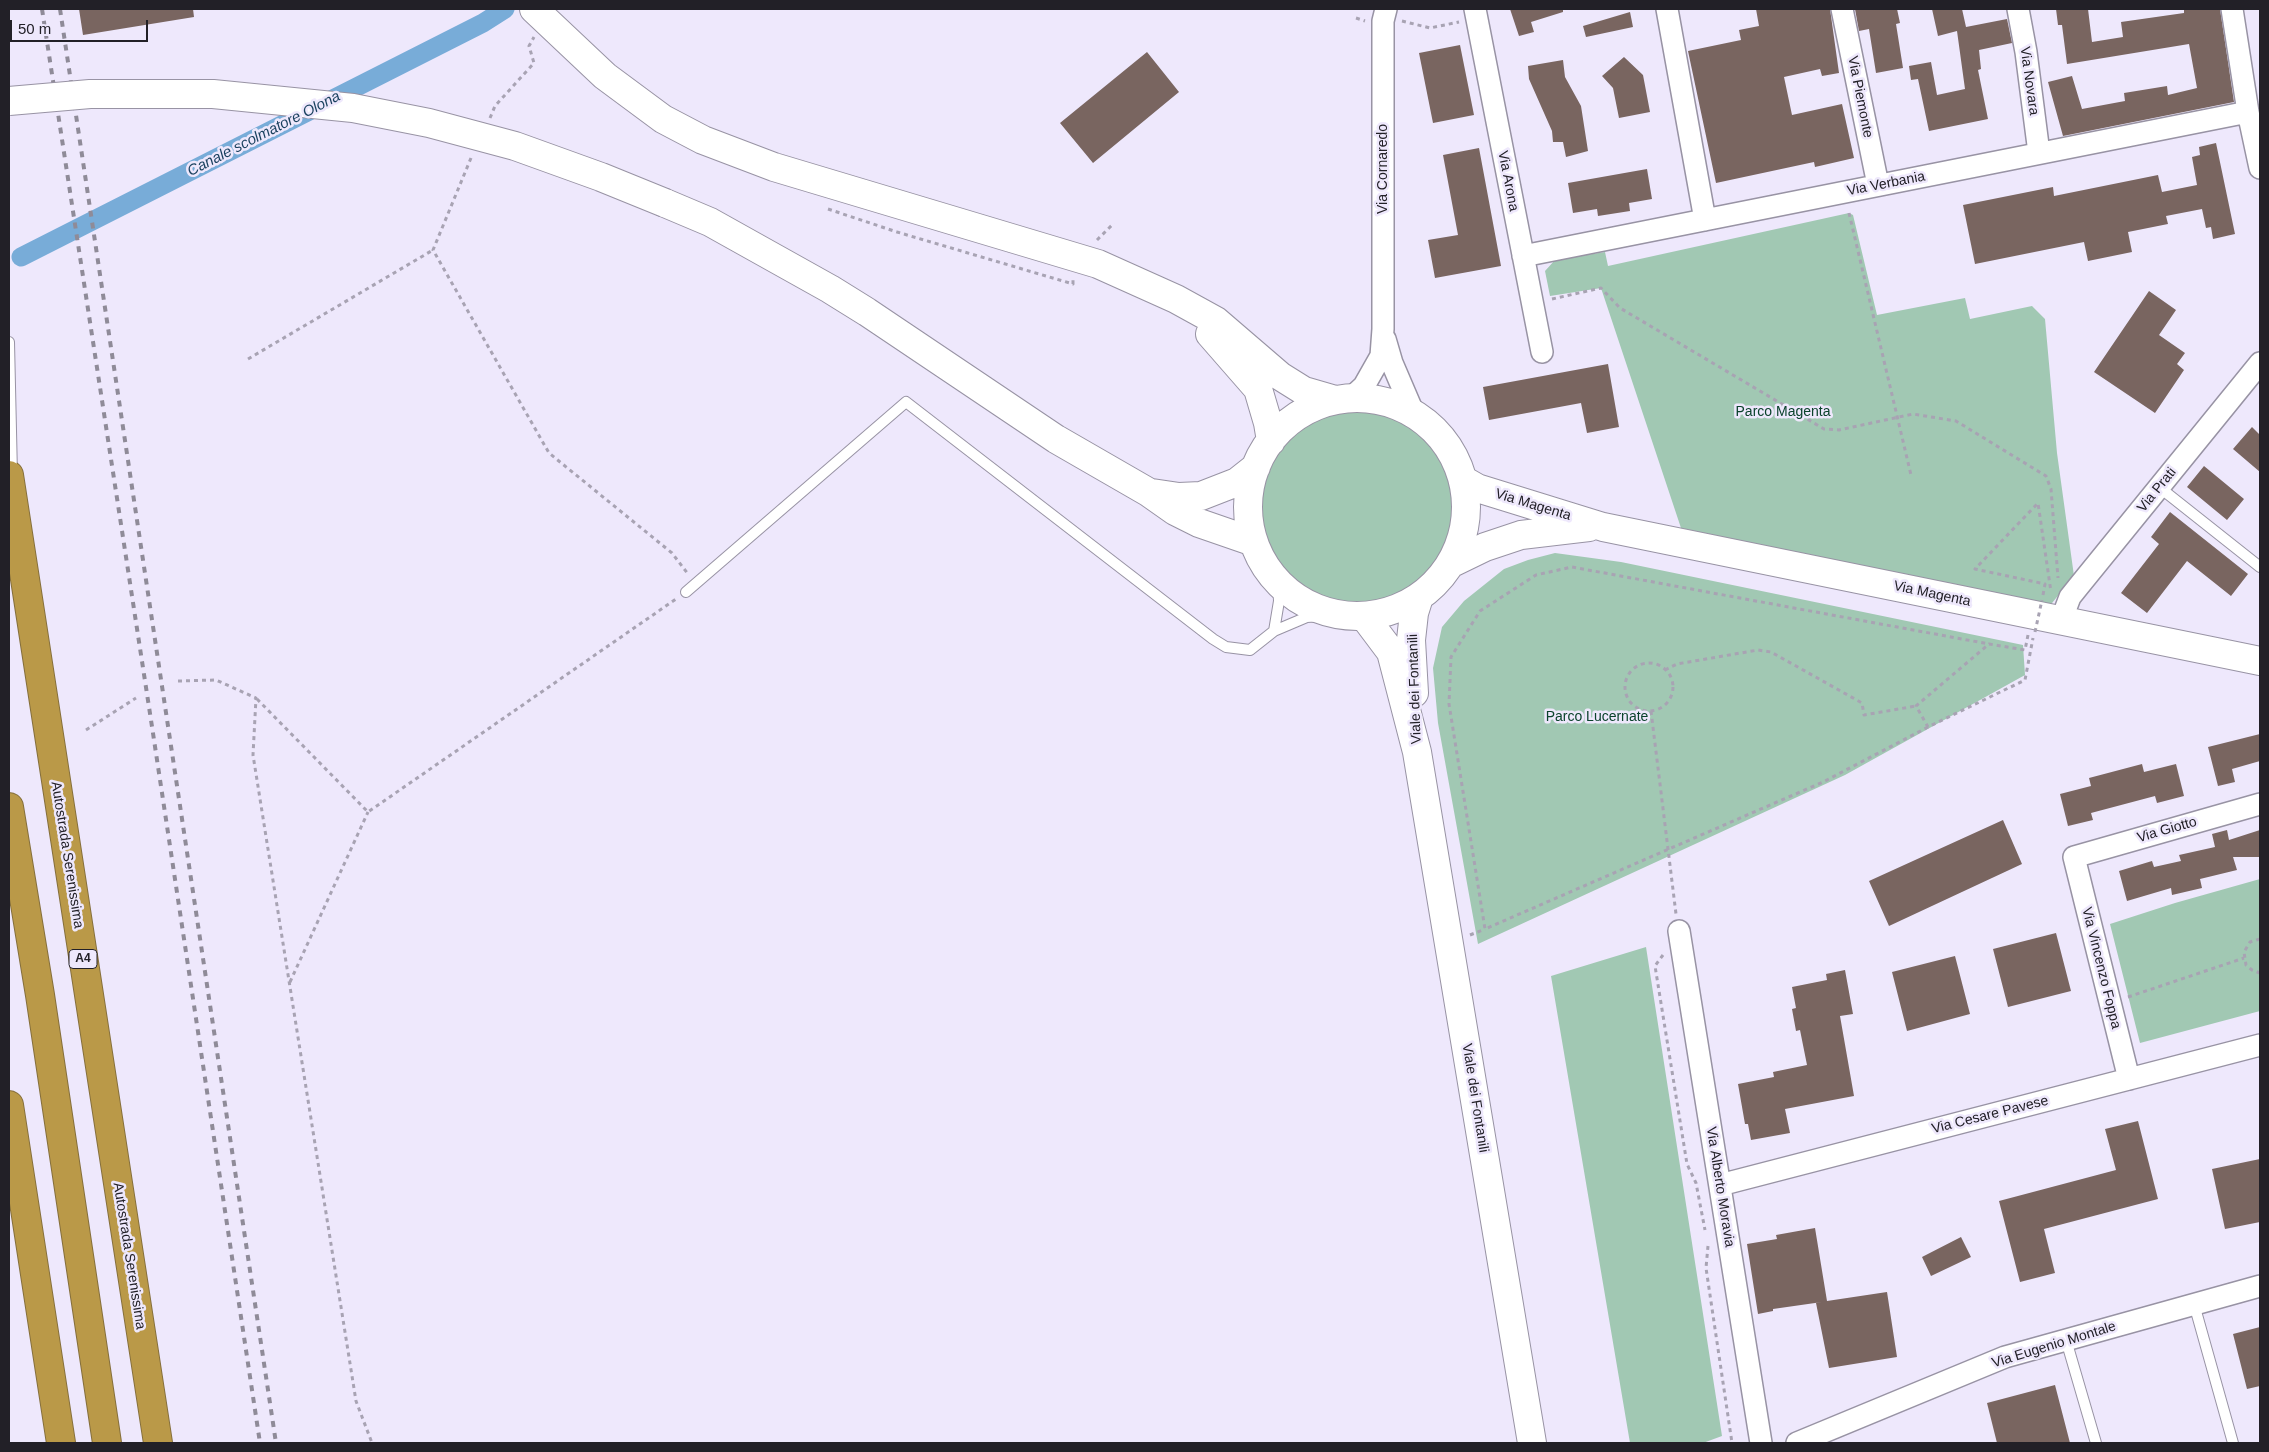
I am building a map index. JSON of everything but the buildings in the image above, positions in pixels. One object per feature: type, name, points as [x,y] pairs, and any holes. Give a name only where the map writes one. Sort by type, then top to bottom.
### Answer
[{"type":"highway","name":"Autostrada Serenissima","points":[[11,488],[158,1443]]},
{"type":"highway","points":[[9,807],[40,995],[107,1443]]},
{"type":"highway","points":[[9,1105],[61,1443]]},
{"type":"main road","points":[[537,20],[605,76],[663,119],[703,140],[774,167],[1098,264],[1176,299],[1216,321],[1288,381],[1304,391],[1343,399],[1389,402],[1413,412],[1426,422],[1446,444],[1457,462],[1463,480],[1466,499],[1466,522],[1459,546],[1441,577],[1419,597],[1395,610],[1351,616],[1306,604],[1278,582],[1266,566],[1254,542],[1248,513],[1248,498],[1256,467],[1270,441],[1295,417],[1315,406],[1343,399]]},
{"type":"main road","points":[[9,101],[90,94],[213,94],[353,108],[430,124],[515,146],[601,176],[710,222],[830,289],[1056,439],[1148,492],[1175,511],[1199,523],[1254,542]]},
{"type":"main road","points":[[1176,299],[1210,334],[1258,389],[1268,423],[1270,441]]},
{"type":"main road","points":[[1148,492],[1179,497],[1201,496],[1237,482],[1256,467]]},
{"type":"main road","name":"Via Magenta","points":[[1463,480],[1494,494],[1603,527],[2260,661]]},
{"type":"main road","name":"Via Magenta","points":[[1450,564],[1485,547],[1521,535],[1603,527]]},
{"type":"main road","name":"Viale dei Fontanili","points":[[1418,752],[1411,640],[1414,613],[1419,597]]},
{"type":"main road","name":"Viale dei Fontanili","points":[[1351,616],[1375,629],[1391,652],[1418,752],[1532,1443]]},
{"type":"street","points":[[1667,9],[1705,220]]},
{"type":"street","name":"Via Piemonte","points":[[1842,9],[1878,185]]},
{"type":"street","name":"Via Novara","points":[[2018,9],[2026,52],[2039,153]]},
{"type":"street","points":[[2232,9],[2248,112],[2260,168]]},
{"type":"street","name":"Via Arona","points":[[1476,14],[1542,352]]},
{"type":"street","name":"Via Cornaredo","points":[[1343,399],[1364,386],[1380,356],[1383,329],[1385,15]]},
{"type":"street","name":"Via Verbania","points":[[1523,256],[2248,112]]},
{"type":"street","name":"Via Cornaredo","points":[[1383,329],[1392,363],[1413,412]]},
{"type":"street","name":"Via Prati","points":[[2061,621],[2070,597],[2260,363]]},
{"type":"street","name":"Via Giotto","points":[[2074,857],[2260,804]]},
{"type":"street","name":"Via Vincenzo Foppa","points":[[2074,857],[2129,1079]]},
{"type":"street","name":"Via Alberto Moravia","points":[[1679,931],[1761,1443]]},
{"type":"street","name":"Via Cesare Pavese","points":[[1720,1185],[2260,1045]]},
{"type":"street","name":"Via Eugenio Montale","points":[[1797,1443],[2005,1357],[2260,1286]]},
{"type":"lane","points":[[9,342],[11,488]]},
{"type":"lane","points":[[686,592],[906,402],[1212,639],[1226,647],[1250,650],[1274,631],[1307,617],[1351,616]]},
{"type":"lane","points":[[2159,487],[2260,567]]},
{"type":"lane","points":[[1274,631],[1279,601],[1278,582]]},
{"type":"lane","points":[[33,1267],[41,1382]]},
{"type":"lane","points":[[2194,1304],[2234,1443]]},
{"type":"lane","points":[[2066,1340],[2096,1443]]},
{"type":"path","points":[[1356,18],[1385,15],[1430,28],[1476,14]]},
{"type":"path","points":[[487,124],[495,106],[534,63],[529,46],[537,20]]},
{"type":"path","points":[[248,359],[433,250],[474,151]]},
{"type":"path","points":[[1849,213],[1911,475]]},
{"type":"path","points":[[433,250],[549,453],[672,553],[696,584]]},
{"type":"path","points":[[1544,300],[1601,288],[1620,308],[1824,429],[1839,430],[1913,414],[1956,421],[2046,476],[2050,490],[2060,576],[2051,594],[2038,503],[1975,569],[2045,584]]},
{"type":"path","points":[[2025,650],[1572,568],[1536,575],[1480,612],[1451,657],[1449,704],[1485,929],[1823,782],[2024,680],[2033,641]]},
{"type":"path","points":[[290,983],[368,812],[686,592]]},
{"type":"path","points":[[2035,632],[2042,600]]},
{"type":"path","points":[[1665,670],[1677,664],[1758,650],[1771,652],[1862,703],[1864,716],[1916,706],[1989,644]]},
{"type":"path","points":[[1644,664],[1655,664],[1665,670],[1673,684],[1668,702],[1660,708],[1651,711],[1635,707],[1626,696],[1625,686],[1628,676],[1635,668],[1644,664]]},
{"type":"path","points":[[178,681],[216,680],[256,698],[368,812]]},
{"type":"path","points":[[86,730],[136,698]]},
{"type":"path","points":[[256,698],[253,754],[356,1401],[372,1443]]},
{"type":"path","points":[[1916,706],[1928,728]]},
{"type":"path","points":[[1651,711],[1667,849],[1679,931],[1655,966],[1687,1164],[1696,1184],[1708,1248],[1706,1268],[1732,1443]]},
{"type":"path","points":[[2260,939],[2250,942],[2246,946],[2244,958],[2252,970],[2260,973]]},
{"type":"path","points":[[2110,1004],[2244,958]]},
{"type":"green space","name":"Parco Magenta","points":[[1849,213],[1853,215],[1877,315],[1965,298],[1970,319],[2032,306],[2045,319],[2057,453],[2074,576],[2048,608],[1681,528],[1601,288],[1550,296],[1545,271],[1555,260],[1605,252],[1608,266]]},
{"type":"green space","points":[[1357,412],[1384,416],[1402,423],[1424,440],[1441,462],[1448,480],[1452,507],[1448,534],[1441,552],[1424,574],[1402,591],[1384,598],[1357,602],[1330,598],[1312,591],[1290,574],[1273,552],[1266,534],[1262,507],[1266,480],[1273,462],[1290,440],[1312,423],[1330,416]]},
{"type":"green space","name":"Parco Lucernate","points":[[1555,553],[1621,562],[2023,645],[2025,675],[1845,775],[1478,944],[1438,723],[1433,668],[1442,627],[1464,601],[1504,569]]},
{"type":"green space","points":[[2260,879],[2260,1011],[2140,1043],[2110,924]]},
{"type":"green space","points":[[1646,947],[1722,1436],[1703,1443],[1630,1443],[1551,976]]},
{"type":"waterway","name":"Canale scolmatore Olona","points":[[21,257],[483,23],[505,9]]},
{"type":"railway","points":[[42,9],[260,1443]]},
{"type":"railway","points":[[60,9],[276,1443]]}]
